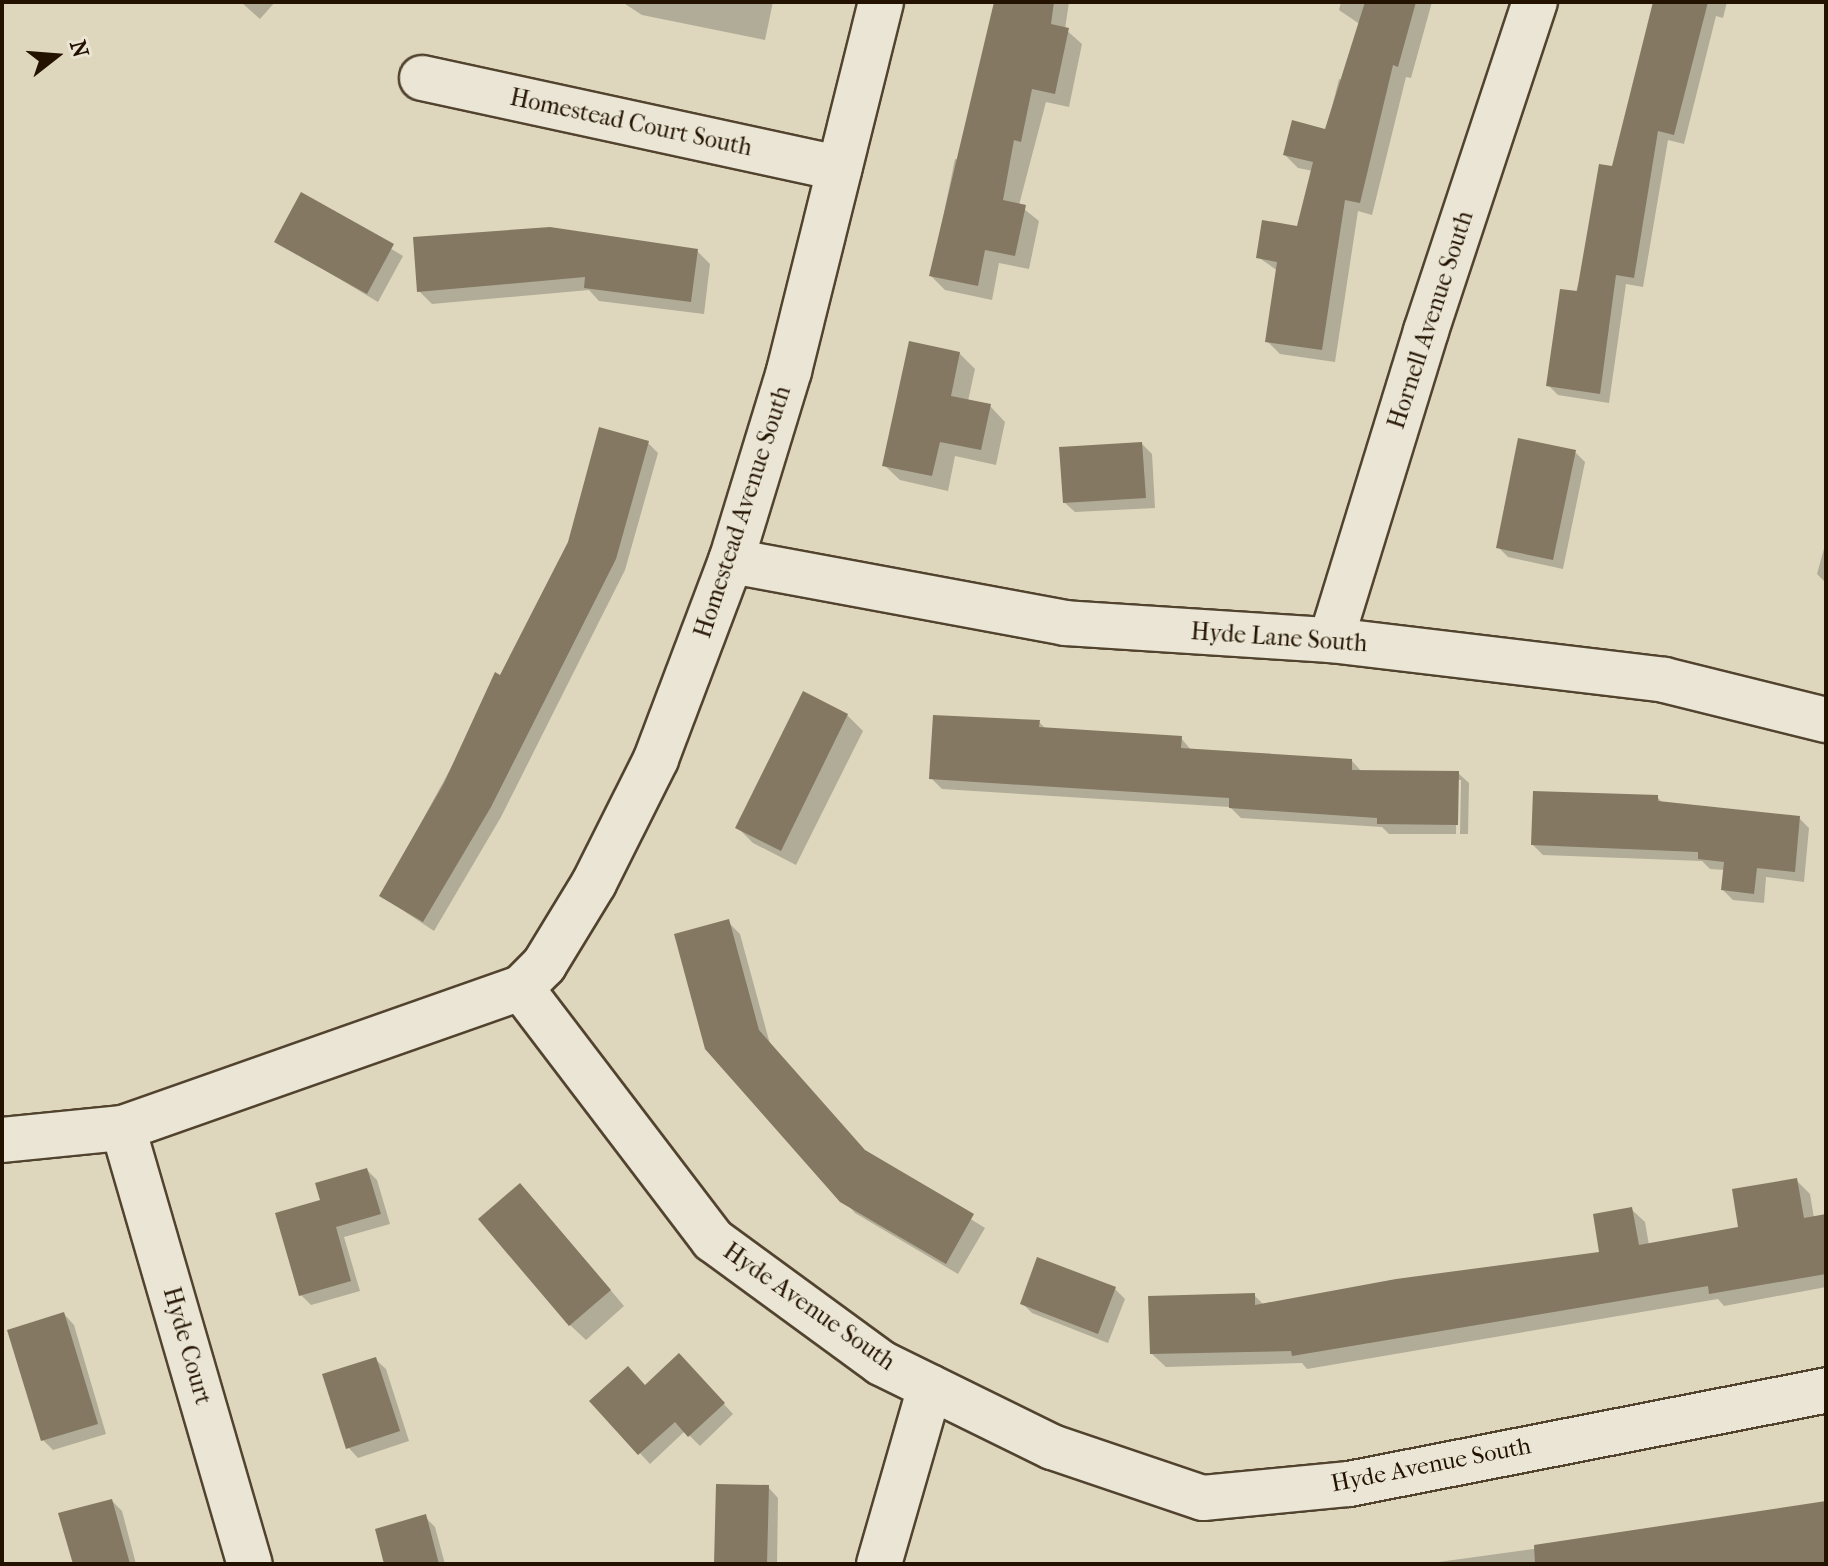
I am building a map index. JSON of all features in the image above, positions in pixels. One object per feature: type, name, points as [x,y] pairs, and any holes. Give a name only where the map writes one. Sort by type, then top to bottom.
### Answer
[{"type":"street","name":"Homestead Avenue South","points":[[521,988],[544,965],[594,883],[656,759],[731,561],[789,371],[881,2]]},
{"type":"street","name":"Hornell Avenue South","points":[[1331,640],[1426,331],[1535,2]]},
{"type":"street","name":"Homestead Court South","points":[[422,78],[839,168]]},
{"type":"street","name":"Hyde Lane South","points":[[731,561],[1065,623],[1331,640],[1664,680],[1826,720]]},
{"type":"street","points":[[2,1140],[123,1128],[521,988]]},
{"type":"street","name":"Hyde Avenue South","points":[[521,988],[713,1240],[881,1363],[1052,1447],[1203,1498],[1349,1484],[1826,1390]]},
{"type":"street","name":"Hyde Court","points":[[123,1128],[250,1564]]},
{"type":"street","points":[[879,1564],[930,1387]]},
{"type":"building","points":[[994,2],[1054,2],[1051,24],[1069,28],[1055,94],[1032,89],[1021,142],[1014,140],[1003,200],[1026,205],[1015,256],[985,250],[978,286],[929,276]]},
{"type":"building","points":[[1365,2],[1416,2],[1398,67],[1393,65],[1360,203],[1345,200],[1322,350],[1265,342],[1277,262],[1256,258],[1262,220],[1297,226],[1313,162],[1283,155],[1292,120],[1325,129]]},
{"type":"building","points":[[1653,2],[1708,2],[1674,135],[1658,131],[1634,278],[1616,275],[1600,394],[1546,386],[1560,289],[1577,291],[1599,164],[1612,166]]},
{"type":"building","points":[[301,192],[394,244],[367,294],[274,242]]},
{"type":"building","points":[[550,227],[698,249],[691,302],[584,288],[585,277],[417,292],[413,237]]},
{"type":"building","points":[[909,341],[960,352],[951,396],[991,404],[981,450],[940,442],[932,476],[882,466]]},
{"type":"building","points":[[599,427],[649,441],[616,559],[491,807],[423,922],[379,896],[444,783],[495,672],[500,675],[568,542]]},
{"type":"building","points":[[1518,438],[1576,450],[1553,560],[1496,548]]},
{"type":"building","points":[[1142,442],[1146,498],[1063,503],[1059,447]]},
{"type":"building","points":[[803,691],[848,714],[781,851],[735,828]]},
{"type":"building","points":[[933,715],[1040,720],[1039,727],[1182,736],[1181,748],[1352,759],[1352,770],[1459,771],[1458,825],[1377,824],[1377,818],[1229,808],[1229,798],[929,779]]},
{"type":"building","points":[[1533,791],[1658,795],[1658,801],[1800,816],[1795,872],[1757,868],[1754,894],[1721,890],[1724,862],[1698,859],[1698,852],[1531,845]]},
{"type":"building","points":[[729,919],[759,1030],[865,1150],[974,1214],[946,1264],[840,1202],[705,1049],[674,934]]},
{"type":"building","points":[[367,1168],[381,1214],[336,1227],[351,1281],[299,1296],[275,1213],[320,1200],[315,1183]]},
{"type":"building","points":[[1797,1178],[1804,1218],[1826,1214],[1826,1274],[1709,1294],[1708,1286],[1292,1356],[1291,1351],[1150,1354],[1148,1296],[1255,1293],[1255,1305],[1396,1279],[1599,1252],[1593,1214],[1632,1207],[1639,1245],[1738,1227],[1732,1189]]},
{"type":"building","points":[[520,1183],[611,1290],[569,1326],[478,1219]]},
{"type":"building","points":[[1037,1257],[1116,1287],[1098,1334],[1020,1304]]},
{"type":"building","points":[[64,1312],[98,1424],[41,1441],[7,1330]]},
{"type":"building","points":[[679,1353],[725,1403],[688,1437],[675,1422],[638,1455],[589,1401],[628,1366],[645,1385]]},
{"type":"building","points":[[376,1357],[400,1431],[346,1449],[322,1374]]},
{"type":"building","points":[[716,1484],[769,1485],[767,1564],[714,1564]]},
{"type":"building","points":[[112,1499],[130,1564],[73,1564],[58,1513]]},
{"type":"building","points":[[1826,1501],[1826,1564],[1535,1564],[1534,1545]]},
{"type":"building","points":[[426,1514],[439,1564],[384,1564],[375,1529]]}]
